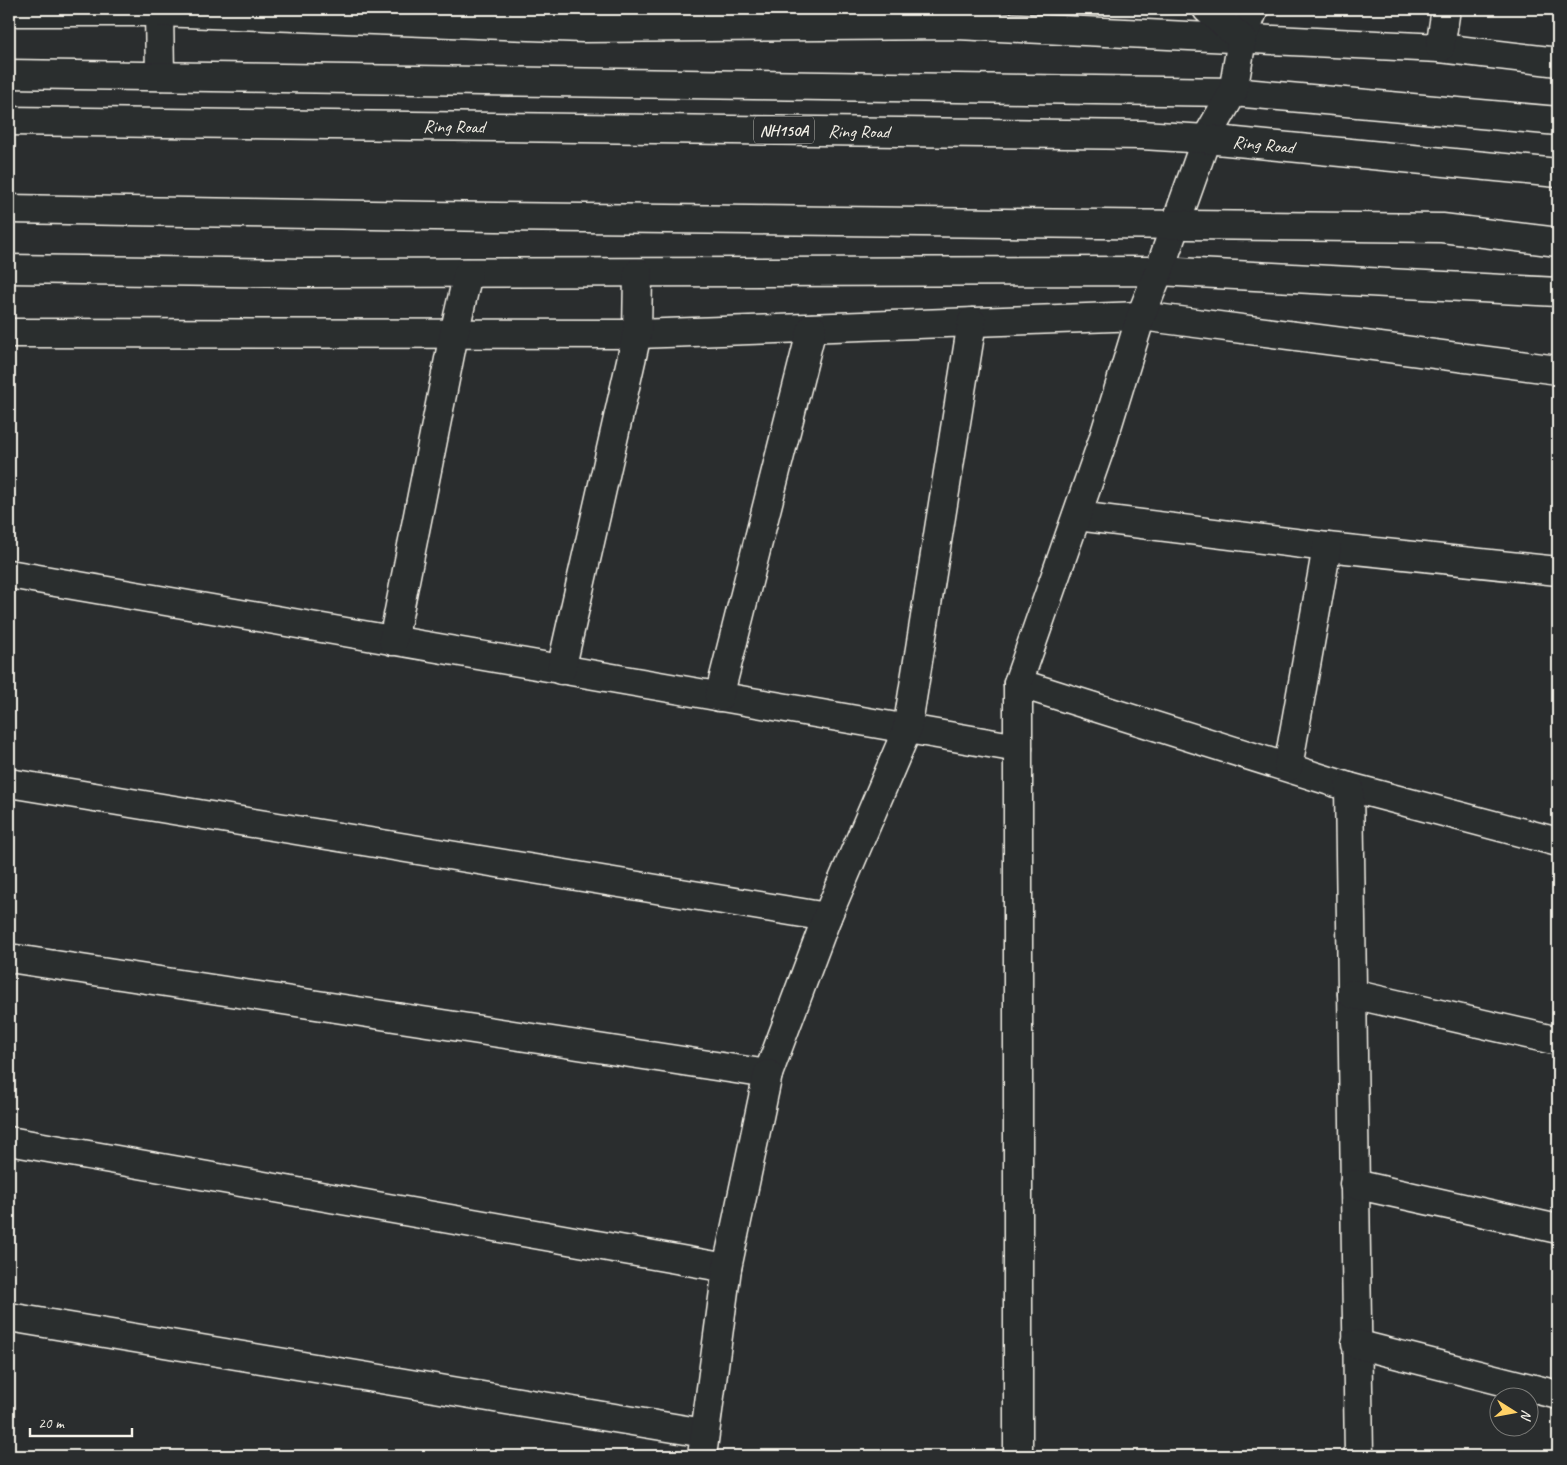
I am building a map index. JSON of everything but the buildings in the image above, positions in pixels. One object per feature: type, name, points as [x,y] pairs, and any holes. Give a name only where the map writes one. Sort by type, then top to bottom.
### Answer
[{"type":"main road","points":[[1207,9],[1242,39]]},
{"type":"main road","points":[[1018,1456],[1018,683],[1103,440],[1141,316],[1159,271],[1174,225],[1206,139],[1233,92],[1242,39],[1254,9]]},
{"type":"main road","points":[[1440,48],[1446,9]]},
{"type":"main road","points":[[9,12],[159,10],[364,14],[583,28],[957,25],[1440,48],[1558,62]]},
{"type":"main road","points":[[159,10],[160,76]]},
{"type":"main road","points":[[9,74],[1233,92],[1558,121]]},
{"type":"main road","name":"Ring Road","points":[[9,120],[1142,135],[1206,139],[1558,173]]},
{"type":"main road","points":[[9,208],[476,217],[1442,228],[1558,242]]},
{"type":"main road","points":[[9,269],[303,273],[1159,271],[1558,292]]},
{"type":"main road","points":[[393,641],[454,334],[468,273]]},
{"type":"main road","points":[[561,670],[637,334],[638,273]]},
{"type":"main road","points":[[9,333],[637,334],[1141,316],[1558,370]]},
{"type":"main road","points":[[9,1317],[703,1444],[727,1268],[768,1074],[827,917],[907,730],[972,322]]},
{"type":"main road","points":[[719,697],[812,328]]},
{"type":"main road","points":[[1077,516],[1327,547],[1558,571]]},
{"type":"main road","points":[[1288,767],[1327,547]]},
{"type":"main road","points":[[9,574],[1018,748]]},
{"type":"main road","points":[[1018,683],[1288,767],[1349,788],[1558,842]]},
{"type":"main road","points":[[9,783],[827,917]]},
{"type":"main road","points":[[1349,788],[1359,1456]]},
{"type":"main road","points":[[9,958],[768,1074]]},
{"type":"main road","points":[[1352,994],[1558,1041]]},
{"type":"main road","points":[[9,1141],[727,1268]]},
{"type":"main road","points":[[1354,1184],[1558,1229]]},
{"type":"main road","points":[[1356,1344],[1558,1395]]}]
